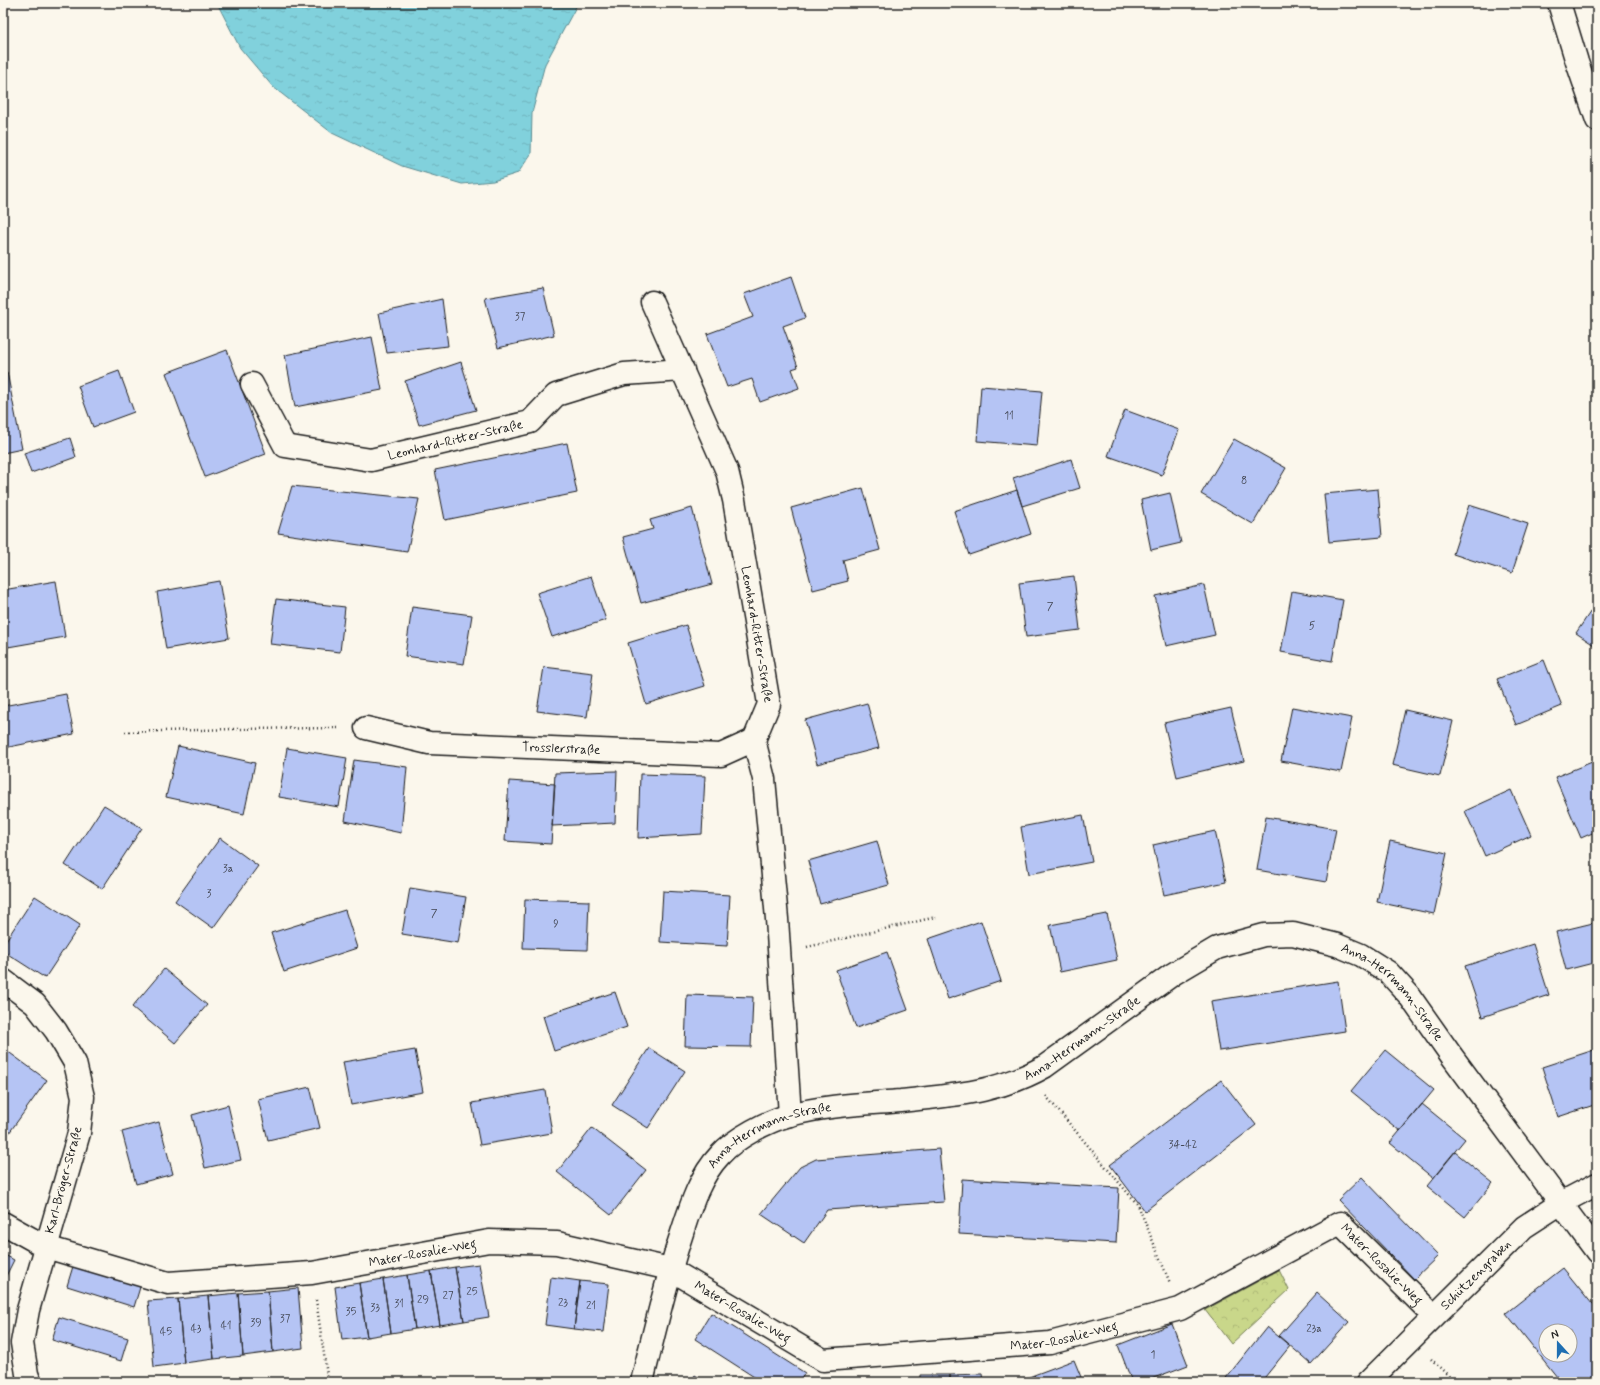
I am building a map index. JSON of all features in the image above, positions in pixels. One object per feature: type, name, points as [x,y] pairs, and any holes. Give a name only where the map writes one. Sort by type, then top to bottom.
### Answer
[{"type":"street","points":[[1559,3],[1576,62],[1597,120]]},
{"type":"street","name":"Leonhard-Ritter-Straße","points":[[652,302],[727,471],[734,500],[768,704],[754,740]]},
{"type":"street","name":"Leonhard-Ritter-Straße","points":[[252,384],[285,446],[371,460],[530,422],[556,396],[624,374],[683,370]]},
{"type":"street","name":"Trosslerstraße","points":[[366,728],[429,743],[721,755],[754,740]]},
{"type":"street","points":[[754,740],[764,780],[779,953],[790,1115]]},
{"type":"street","name":"Anna-Herrmann-Straße","points":[[642,1382],[670,1269],[687,1216],[704,1176],[720,1154],[739,1140],[763,1126],[790,1115],[828,1108],[972,1093],[1003,1086],[1028,1076],[1044,1067],[1173,974],[1217,948],[1264,935],[1293,934],[1337,944],[1361,955],[1388,972],[1408,994],[1451,1055],[1597,1252]]},
{"type":"street","name":"Karl-Bröger-Straße","points":[[3,980],[35,1004],[56,1031],[75,1063],[83,1097],[79,1133],[28,1310],[22,1343],[27,1374],[30,1382]]},
{"type":"street","name":"Schützengraben","points":[[1368,1382],[1524,1227],[1561,1203],[1597,1184]]},
{"type":"street","name":"Mater-Rosalie-Weg","points":[[3,1223],[46,1247],[168,1283],[312,1273],[489,1241],[557,1243],[670,1269],[823,1360],[1050,1343],[1180,1309],[1340,1223],[1434,1316]]},
{"type":"path","points":[[125,732],[366,728]]},
{"type":"path","points":[[779,953],[936,917]]},
{"type":"path","points":[[1028,1076],[1138,1205],[1180,1309]]},
{"type":"path","points":[[312,1273],[328,1382]]},
{"type":"path","points":[[1410,1340],[1455,1382]]},
{"type":"green space","points":[[1279,1270],[1289,1290],[1231,1344],[1205,1310]]},
{"type":"water","points":[[264,3],[578,3],[545,64],[532,113],[531,154],[518,173],[493,181],[462,184],[402,166],[332,133],[273,87],[240,48],[218,5]]},
{"type":"building","points":[[791,277],[805,318],[783,326],[798,367],[792,369],[799,388],[760,402],[752,379],[727,387],[707,334],[753,317],[744,294]]},
{"type":"building","points":[[543,288],[554,335],[498,348],[485,298]]},
{"type":"building","points":[[442,299],[448,346],[387,353],[379,313]]},
{"type":"building","points":[[372,337],[382,390],[295,407],[285,355]]},
{"type":"building","points":[[227,350],[266,454],[205,477],[166,373]]},
{"type":"building","points":[[461,362],[476,410],[419,425],[405,381]]},
{"type":"building","points":[[119,371],[134,412],[93,427],[78,386]]},
{"type":"building","points":[[7,372],[22,449],[3,453],[3,373]]},
{"type":"building","points":[[981,386],[1042,391],[1037,446],[977,441]]},
{"type":"building","points":[[1125,410],[1179,430],[1162,475],[1108,456]]},
{"type":"building","points":[[70,438],[76,457],[31,473],[24,453]]},
{"type":"building","points":[[1234,439],[1286,468],[1253,524],[1201,494]]},
{"type":"building","points":[[567,443],[577,493],[445,520],[435,470]]},
{"type":"building","points":[[1071,459],[1080,488],[1022,506],[1013,478]]},
{"type":"building","points":[[292,486],[419,499],[407,552],[278,533]]},
{"type":"building","points":[[863,488],[880,550],[843,560],[848,581],[813,590],[791,508]]},
{"type":"building","points":[[1378,489],[1382,537],[1329,542],[1324,494]]},
{"type":"building","points":[[1017,490],[1031,534],[969,555],[954,511]]},
{"type":"building","points":[[1170,493],[1181,543],[1151,550],[1141,500]]},
{"type":"building","points":[[1469,505],[1528,524],[1512,573],[1453,554]]},
{"type":"building","points":[[692,508],[712,584],[641,603],[623,537],[653,529],[650,520]]},
{"type":"building","points":[[591,576],[606,620],[552,637],[537,593]]},
{"type":"building","points":[[1074,576],[1080,630],[1026,637],[1019,583]]},
{"type":"building","points":[[56,581],[65,637],[8,647],[3,614],[3,590]]},
{"type":"building","points":[[219,581],[229,638],[166,649],[157,592]]},
{"type":"building","points":[[1204,585],[1215,635],[1166,646],[1155,596]]},
{"type":"building","points":[[1292,591],[1343,600],[1332,661],[1281,652]]},
{"type":"building","points":[[276,599],[345,607],[340,652],[270,644]]},
{"type":"building","points":[[1597,602],[1597,647],[1576,633]]},
{"type":"building","points":[[412,607],[472,615],[464,664],[405,656]]},
{"type":"building","points":[[686,625],[705,686],[646,704],[628,643]]},
{"type":"building","points":[[1544,660],[1562,706],[1516,725],[1497,679]]},
{"type":"building","points":[[544,667],[593,673],[587,717],[537,711]]},
{"type":"building","points":[[66,694],[74,734],[4,748],[3,706]]},
{"type":"building","points":[[867,703],[879,748],[817,764],[805,720]]},
{"type":"building","points":[[1292,707],[1352,718],[1341,772],[1281,761]]},
{"type":"building","points":[[1231,708],[1244,761],[1177,777],[1164,723]]},
{"type":"building","points":[[1405,710],[1453,721],[1440,776],[1392,765]]},
{"type":"building","points":[[178,746],[255,763],[244,814],[166,797]]},
{"type":"building","points":[[287,748],[347,758],[339,807],[279,797]]},
{"type":"building","points":[[354,760],[407,767],[401,833],[345,821]]},
{"type":"building","points":[[1597,760],[1597,831],[1581,838],[1555,777]]},
{"type":"building","points":[[617,771],[615,823],[552,826],[555,773]]},
{"type":"building","points":[[640,774],[705,776],[702,834],[638,838]]},
{"type":"building","points":[[509,781],[555,784],[551,844],[505,841]]},
{"type":"building","points":[[1511,790],[1531,835],[1485,856],[1465,811]]},
{"type":"building","points":[[104,805],[142,828],[102,889],[65,865]]},
{"type":"building","points":[[1083,815],[1092,862],[1029,874],[1021,827]]},
{"type":"building","points":[[1266,817],[1336,829],[1326,882],[1257,870]]},
{"type":"building","points":[[1215,831],[1226,882],[1164,895],[1153,845]]},
{"type":"building","points":[[220,838],[258,866],[213,928],[175,901]]},
{"type":"building","points":[[877,841],[889,885],[820,904],[808,861]]},
{"type":"building","points":[[1390,841],[1447,853],[1434,914],[1377,902]]},
{"type":"building","points":[[410,888],[466,897],[458,943],[402,934]]},
{"type":"building","points":[[663,891],[730,895],[727,946],[660,942]]},
{"type":"building","points":[[35,896],[80,925],[45,978],[3,951],[3,945]]},
{"type":"building","points":[[525,899],[589,901],[587,950],[523,948]]},
{"type":"building","points":[[345,910],[357,948],[284,972],[271,933]]},
{"type":"building","points":[[1107,914],[1117,960],[1060,972],[1050,925]]},
{"type":"building","points":[[981,921],[1001,981],[948,999],[928,939]]},
{"type":"building","points":[[1597,922],[1597,962],[1566,970],[1556,932]]},
{"type":"building","points":[[1533,944],[1549,995],[1482,1017],[1465,966]]},
{"type":"building","points":[[887,952],[908,1010],[856,1028],[836,970]]},
{"type":"building","points":[[164,969],[207,1005],[175,1043],[132,1007]]},
{"type":"building","points":[[1338,981],[1345,1031],[1219,1051],[1211,1001]]},
{"type":"building","points":[[615,992],[627,1027],[554,1051],[543,1016]]},
{"type":"building","points":[[687,995],[753,997],[751,1047],[685,1046]]},
{"type":"building","points":[[3,1048],[47,1080],[9,1133],[3,1129]]},
{"type":"building","points":[[649,1048],[685,1071],[648,1128],[612,1105]]},
{"type":"building","points":[[1597,1049],[1597,1104],[1558,1117],[1542,1067]]},
{"type":"building","points":[[415,1050],[423,1092],[351,1105],[343,1062]]},
{"type":"building","points":[[1385,1050],[1434,1090],[1400,1131],[1351,1091]]},
{"type":"building","points":[[1221,1080],[1256,1125],[1145,1211],[1110,1165]]},
{"type":"building","points":[[310,1087],[320,1128],[268,1140],[258,1099]]},
{"type":"building","points":[[545,1090],[552,1133],[480,1145],[472,1103]]},
{"type":"building","points":[[1422,1104],[1465,1139],[1433,1178],[1390,1143]]},
{"type":"building","points":[[228,1105],[241,1160],[205,1168],[192,1115]]},
{"type":"building","points":[[159,1122],[173,1174],[136,1184],[122,1132]]},
{"type":"building","points":[[592,1128],[646,1170],[611,1215],[557,1172]]},
{"type":"building","points":[[939,1149],[944,1202],[827,1210],[804,1243],[761,1214],[800,1167],[816,1159]]},
{"type":"building","points":[[1455,1152],[1493,1183],[1465,1217],[1427,1186]]},
{"type":"building","points":[[1362,1177],[1438,1256],[1414,1279],[1338,1200]]},
{"type":"building","points":[[962,1179],[1119,1188],[1116,1243],[959,1234]]},
{"type":"building","points":[[3,1254],[14,1260],[4,1280],[3,1280]]},
{"type":"building","points":[[74,1263],[141,1284],[134,1307],[67,1286]]},
{"type":"building","points":[[479,1264],[489,1317],[464,1321],[455,1267]]},
{"type":"building","points":[[455,1267],[464,1321],[440,1325],[431,1271]]},
{"type":"building","points":[[1563,1268],[1597,1310],[1597,1382],[1561,1382],[1546,1363],[1578,1363],[1578,1323],[1538,1323],[1538,1353],[1506,1313]]},
{"type":"building","points":[[431,1271],[440,1325],[415,1329],[407,1275]]},
{"type":"building","points":[[407,1275],[415,1329],[391,1333],[383,1279]]},
{"type":"building","points":[[551,1277],[580,1281],[574,1329],[545,1325]]},
{"type":"building","points":[[383,1279],[391,1333],[367,1337],[359,1283]]},
{"type":"building","points":[[580,1281],[609,1284],[603,1332],[574,1329]]},
{"type":"building","points":[[359,1283],[367,1337],[342,1340],[335,1287]]},
{"type":"building","points":[[298,1288],[303,1348],[273,1352],[268,1291]]},
{"type":"building","points":[[268,1291],[273,1352],[243,1356],[238,1293]]},
{"type":"building","points":[[238,1293],[243,1356],[214,1359],[208,1296]]},
{"type":"building","points":[[1317,1293],[1349,1322],[1311,1364],[1279,1336]]},
{"type":"building","points":[[208,1296],[214,1359],[184,1363],[178,1299]]},
{"type":"building","points":[[178,1299],[184,1363],[154,1367],[148,1301]]},
{"type":"building","points":[[711,1313],[805,1373],[799,1382],[762,1382],[695,1339]]},
{"type":"building","points":[[59,1317],[128,1338],[121,1361],[52,1340]]},
{"type":"building","points":[[1172,1324],[1188,1365],[1143,1382],[1132,1382],[1118,1345]]},
{"type":"building","points":[[1267,1327],[1290,1346],[1261,1382],[1230,1382],[1226,1378]]},
{"type":"building","points":[[1074,1360],[1083,1382],[1036,1382],[1034,1375]]},
{"type":"building","points":[[982,1374],[983,1382],[950,1382],[950,1375]]},
{"type":"building","points":[[695,1375],[706,1382],[690,1382]]},
{"type":"building","points":[[920,1375],[950,1375],[950,1382],[920,1382]]},
{"type":"building","points":[[1034,1375],[1036,1382],[1017,1382]]}]
